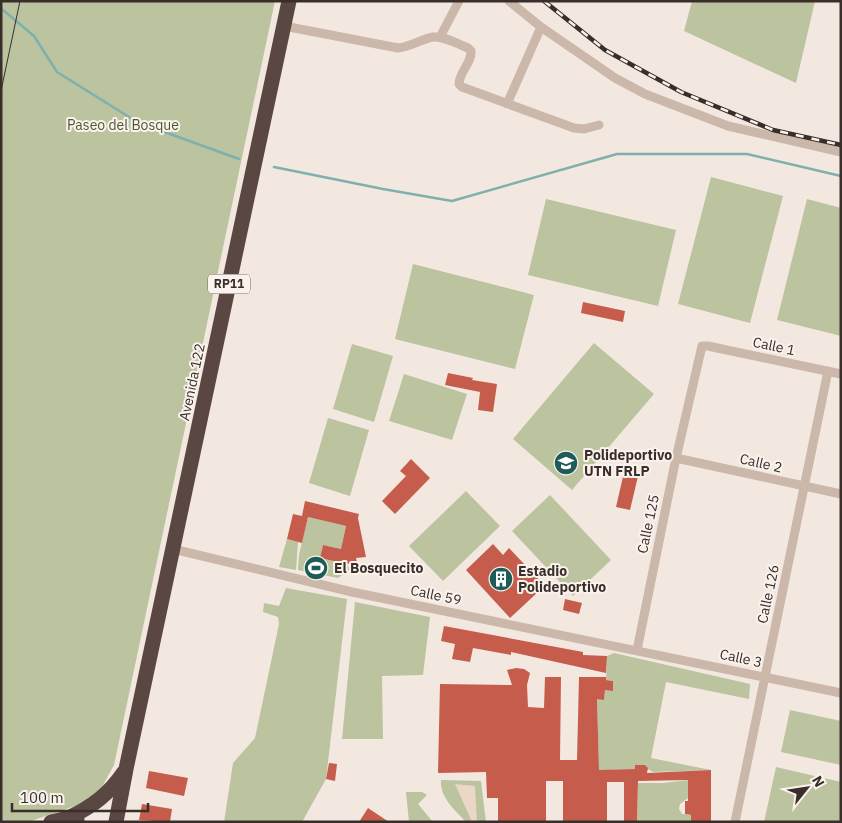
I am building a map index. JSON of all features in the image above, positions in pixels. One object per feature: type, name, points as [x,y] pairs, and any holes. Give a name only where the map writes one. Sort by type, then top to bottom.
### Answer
[{"type":"highway","name":"Avenida 122","points":[[116,822],[289,1]]},
{"type":"highway","name":"Avenida 122","points":[[68,818],[85,810],[101,799],[115,785],[126,769]]},
{"type":"highway","name":"RP11","points":[[50,822],[68,818],[83,822]]},
{"type":"street","points":[[440,37],[459,1]]},
{"type":"street","points":[[509,1],[541,27],[615,78],[645,94],[728,126],[841,152]]},
{"type":"street","points":[[284,26],[398,48],[408,47],[431,37],[440,37],[471,51],[471,56],[459,78],[459,84],[462,87],[574,128],[584,129],[600,125]]},
{"type":"street","points":[[507,104],[541,27]]},
{"type":"street","name":"Calle 1","points":[[702,346],[841,374]]},
{"type":"street","name":"Calle 125","points":[[636,650],[676,458],[702,346]]},
{"type":"street","name":"Calle 126","points":[[735,822],[764,677],[806,487],[828,371]]},
{"type":"street","name":"Calle 2","points":[[676,458],[841,494]]},
{"type":"street","name":"Calle 59","points":[[173,549],[352,592],[636,650]]},
{"type":"street","name":"Calle 3","points":[[636,650],[841,693]]},
{"type":"green space","name":"Paseo del Bosque","points":[[3,1],[275,1],[114,765],[97,796],[75,806],[28,822],[1,822],[1,12]]},
{"type":"green space","points":[[692,1],[815,1],[796,83],[684,31]]},
{"type":"green space","points":[[711,177],[783,196],[750,323],[678,304]]},
{"type":"green space","points":[[546,199],[676,230],[658,306],[528,275]]},
{"type":"green space","points":[[807,199],[841,208],[841,336],[777,320]]},
{"type":"green space","points":[[413,264],[534,295],[515,369],[395,339]]},
{"type":"green space","points":[[594,343],[654,394],[572,490],[513,439]]},
{"type":"green space","points":[[352,344],[393,356],[374,422],[333,409]]},
{"type":"green space","points":[[404,374],[467,394],[452,440],[389,421]]},
{"type":"green space","points":[[328,418],[369,430],[350,496],[309,483]]},
{"type":"green space","points":[[466,491],[500,526],[443,581],[409,546]]},
{"type":"green space","points":[[550,495],[611,560],[573,596],[512,531]]},
{"type":"green space","points":[[308,517],[346,526],[341,549],[323,545],[320,558],[347,564],[350,570],[338,578],[298,570],[299,555]]},
{"type":"green space","points":[[287,539],[298,542],[296,570],[279,567]]},
{"type":"green space","points":[[286,588],[347,599],[326,779],[302,822],[224,822],[233,763],[255,738],[279,624],[278,617],[263,612],[264,603],[279,606]]},
{"type":"green space","points":[[355,602],[430,617],[423,675],[382,676],[383,739],[342,739]]},
{"type":"green space","points":[[614,653],[750,684],[749,699],[666,682],[651,758],[711,770],[653,772],[646,768],[607,770],[606,774],[599,773],[597,699],[604,699],[605,690],[613,690],[613,681],[606,680],[607,656]]},
{"type":"green space","points":[[790,710],[841,721],[841,765],[781,752]]},
{"type":"green space","points":[[776,767],[841,782],[841,822],[764,822]]},
{"type":"green space","points":[[441,780],[481,781],[486,822],[466,822],[445,798]]},
{"type":"green space","points":[[689,780],[688,798],[680,804],[679,809],[682,814],[691,815],[691,822],[637,822],[638,783]]},
{"type":"green space","points":[[406,792],[422,792],[427,795],[418,804],[433,822],[409,822]]},
{"type":"shaded area","points":[[455,784],[475,786],[477,822],[472,822]]},
{"type":"building","points":[[583,302],[625,311],[623,322],[581,313]]},
{"type":"building","points":[[448,373],[473,378],[472,380],[497,384],[493,412],[478,410],[480,392],[445,385]]},
{"type":"building","points":[[411,459],[430,478],[395,514],[382,501],[406,476],[400,471]]},
{"type":"building","points":[[625,468],[639,472],[630,510],[616,507]]},
{"type":"building","points":[[305,501],[359,514],[358,518],[366,557],[356,558],[357,562],[347,564],[320,558],[323,545],[341,549],[346,526],[308,517],[302,543],[287,539],[293,514],[302,516]]},
{"type":"building","name":"Estadio Polideportivo","points":[[493,544],[503,555],[509,548],[542,583],[536,589],[538,592],[510,618],[466,570]]},
{"type":"building","points":[[565,599],[582,603],[579,614],[563,610]]},
{"type":"building","points":[[444,626],[583,652],[583,655],[607,656],[606,673],[511,652],[511,655],[473,648],[470,662],[452,659],[455,644],[441,641]]},
{"type":"building","points":[[524,669],[530,673],[527,685],[528,707],[544,708],[545,677],[561,677],[560,760],[577,760],[579,677],[606,677],[606,680],[613,681],[613,691],[605,690],[604,700],[597,699],[599,770],[635,769],[635,765],[645,765],[648,768],[647,773],[711,770],[711,822],[691,822],[691,815],[685,814],[685,801],[688,801],[688,780],[638,781],[637,822],[624,822],[624,782],[607,782],[607,822],[563,822],[563,781],[546,781],[546,822],[498,822],[498,798],[487,798],[486,772],[438,773],[440,684],[512,685],[507,670]]},
{"type":"building","points":[[329,763],[337,764],[335,781],[326,779]]},
{"type":"building","points":[[149,771],[188,778],[184,796],[146,788]]},
{"type":"building","points":[[142,804],[172,809],[170,822],[139,820]]},
{"type":"building","points":[[368,808],[389,822],[359,822]]},
{"type":"waterway","points":[[3,10],[34,36],[57,72],[137,122],[239,159]]},
{"type":"waterway","points":[[274,167],[452,201],[617,154],[747,154],[841,176]]},
{"type":"tram line","points":[[1,91],[20,1]]},
{"type":"railway","points":[[544,1],[605,50],[681,92],[773,130],[841,145]]},
{"type":"place","name":"Polideportivo UTN FRLP","points":[[566,463]]},
{"type":"place","name":"El Bosquecito","points":[[316,568]]},
{"type":"place","name":"Estadio Polideportivo","points":[[501,579]]}]
